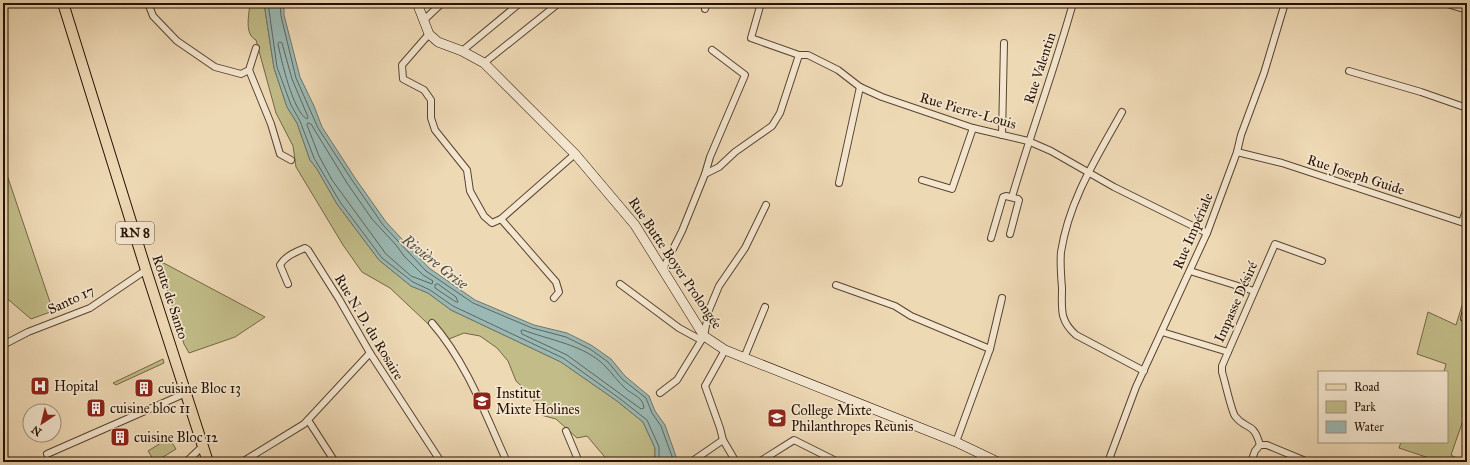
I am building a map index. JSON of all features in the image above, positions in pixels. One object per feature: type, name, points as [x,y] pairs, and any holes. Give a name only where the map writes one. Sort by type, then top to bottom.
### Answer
[{"type":"main road","name":"Route de Santo","points":[[64,3],[146,270],[208,462]]},
{"type":"street","points":[[149,3],[153,16],[177,41],[215,67],[241,74],[249,70]]},
{"type":"street","points":[[417,3],[429,34],[402,65],[403,79],[424,90],[431,100],[431,118],[435,130],[467,170],[470,191],[484,216],[492,223],[501,218],[575,154]]},
{"type":"street","points":[[424,20],[442,3]]},
{"type":"street","points":[[462,51],[520,3]]},
{"type":"street","points":[[484,62],[559,3]]},
{"type":"street","name":"Rue Pierre-Louis","points":[[761,3],[752,38],[799,55],[808,55],[838,70],[860,87],[882,97],[973,128],[1028,141],[1052,151],[1114,188],[1207,233]]},
{"type":"street","name":"Rue Valentin","points":[[1012,197],[1028,141],[1062,45],[1073,3]]},
{"type":"street","name":"Rue Impériale","points":[[1108,462],[1144,371],[1207,233],[1264,73],[1285,3]]},
{"type":"street","points":[[1444,3],[1467,10]]},
{"type":"street","name":"Rue Butte Boyer Prolongée","points":[[429,34],[438,42],[462,51],[484,62],[575,154],[635,224],[663,269],[702,338],[744,358],[956,442],[998,462]]},
{"type":"street","points":[[1002,135],[1004,43]]},
{"type":"street","points":[[256,48],[249,70],[271,124],[280,154],[291,160]]},
{"type":"street","points":[[663,269],[682,231],[710,158],[745,75],[712,50]]},
{"type":"street","points":[[705,174],[719,167],[735,152],[772,126],[780,113],[799,55]]},
{"type":"street","points":[[1349,71],[1421,92],[1467,108]]},
{"type":"street","points":[[839,183],[860,87]]},
{"type":"street","points":[[1122,112],[1088,172],[1068,219],[1061,253],[1062,316],[1067,327],[1076,335],[1144,371]]},
{"type":"street","points":[[922,180],[952,189],[973,128]]},
{"type":"street","name":"Rue Joseph Guide","points":[[1237,152],[1282,164],[1465,223]]},
{"type":"street","points":[[991,238],[1004,197],[1012,197],[1019,200],[1010,234]]},
{"type":"street","points":[[660,393],[677,380],[702,338],[709,310],[719,286],[745,248],[766,205]]},
{"type":"street","points":[[1465,223],[1467,208]]},
{"type":"street","points":[[501,218],[556,282],[559,292],[554,298]]},
{"type":"street","name":"Impasse Désiré","points":[[1162,332],[1228,352],[1276,244],[1322,262]]},
{"type":"street","name":"Rue N. D. du Rosaire","points":[[288,284],[280,265],[282,261],[305,248],[308,250],[339,299],[370,353],[441,462]]},
{"type":"street","name":"Santo 17","points":[[3,345],[28,332],[90,308],[146,270]]},
{"type":"street","points":[[1190,271],[1254,291]]},
{"type":"street","points":[[620,284],[679,328],[702,338]]},
{"type":"street","points":[[836,285],[895,306],[911,316],[990,349]]},
{"type":"street","points":[[956,442],[990,349],[1002,298]]},
{"type":"street","points":[[744,358],[764,307]]},
{"type":"street","points":[[1464,318],[1467,307]]},
{"type":"street","points":[[432,322],[444,336],[479,396],[506,462]]},
{"type":"street","points":[[725,350],[706,386],[723,440],[736,462]]},
{"type":"street","points":[[1228,352],[1222,366],[1222,372],[1234,415],[1241,422],[1252,427],[1256,433],[1260,445]]},
{"type":"street","points":[[242,462],[266,449],[308,420],[370,353]]},
{"type":"street","points":[[47,454],[186,393]]},
{"type":"street","points":[[308,420],[335,462]]},
{"type":"street","points":[[566,431],[579,462]]},
{"type":"street","points":[[691,462],[723,440]]},
{"type":"street","points":[[759,462],[794,440],[838,462]]},
{"type":"street","points":[[1251,462],[1255,451],[1260,445]]},
{"type":"street","points":[[1260,445],[1267,445],[1308,462]]},
{"type":"street","points":[[186,462],[203,446]]},
{"type":"green space","points":[[250,3],[264,3],[274,68],[287,107],[297,123],[310,160],[317,169],[337,204],[379,260],[411,286],[428,293],[451,310],[561,362],[617,401],[643,422],[655,448],[655,462],[609,462],[587,436],[577,438],[556,419],[541,415],[532,396],[516,381],[508,361],[497,348],[480,336],[464,333],[449,339],[443,338],[390,288],[362,272],[343,245],[296,167],[293,146],[276,113],[256,40],[250,33],[248,18]]},
{"type":"green space","points":[[3,163],[53,311],[31,319],[3,295]]},
{"type":"green space","points":[[158,260],[265,317],[235,337],[189,353],[184,344]]},
{"type":"green space","points":[[1465,296],[1467,296],[1467,409],[1451,455],[1464,462],[1432,462],[1432,459],[1399,448],[1401,443],[1448,443],[1448,371],[1444,371],[1446,364],[1417,354],[1428,312],[1456,325]]},
{"type":"green space","points":[[163,359],[164,363],[116,385],[113,383]]},
{"type":"green space","points":[[169,438],[176,449],[155,462],[148,451]]},
{"type":"water","points":[[264,3],[284,3],[284,15],[300,77],[322,127],[386,222],[429,268],[475,300],[534,325],[567,333],[591,345],[611,359],[625,376],[649,396],[655,411],[665,425],[678,462],[655,462],[655,448],[643,422],[617,401],[561,362],[451,310],[428,293],[411,286],[379,260],[337,204],[317,169],[310,160],[297,123],[287,107],[274,68]]},
{"type":"place","name":"Hopital","points":[[40,386]]},
{"type":"place","name":"cuisine Bloc 13","points":[[144,388]]},
{"type":"place","name":"Institut Mixte Holines","points":[[482,401]]},
{"type":"place","name":"cuisine bloc 11","points":[[96,408]]},
{"type":"place","name":"College Mixte Philanthropes Reunis","points":[[777,418]]},
{"type":"place","name":"cuisine Bloc 12","points":[[120,437]]},
{"type":"water label","name":"Rivière Grise","points":[[435,262]]}]
